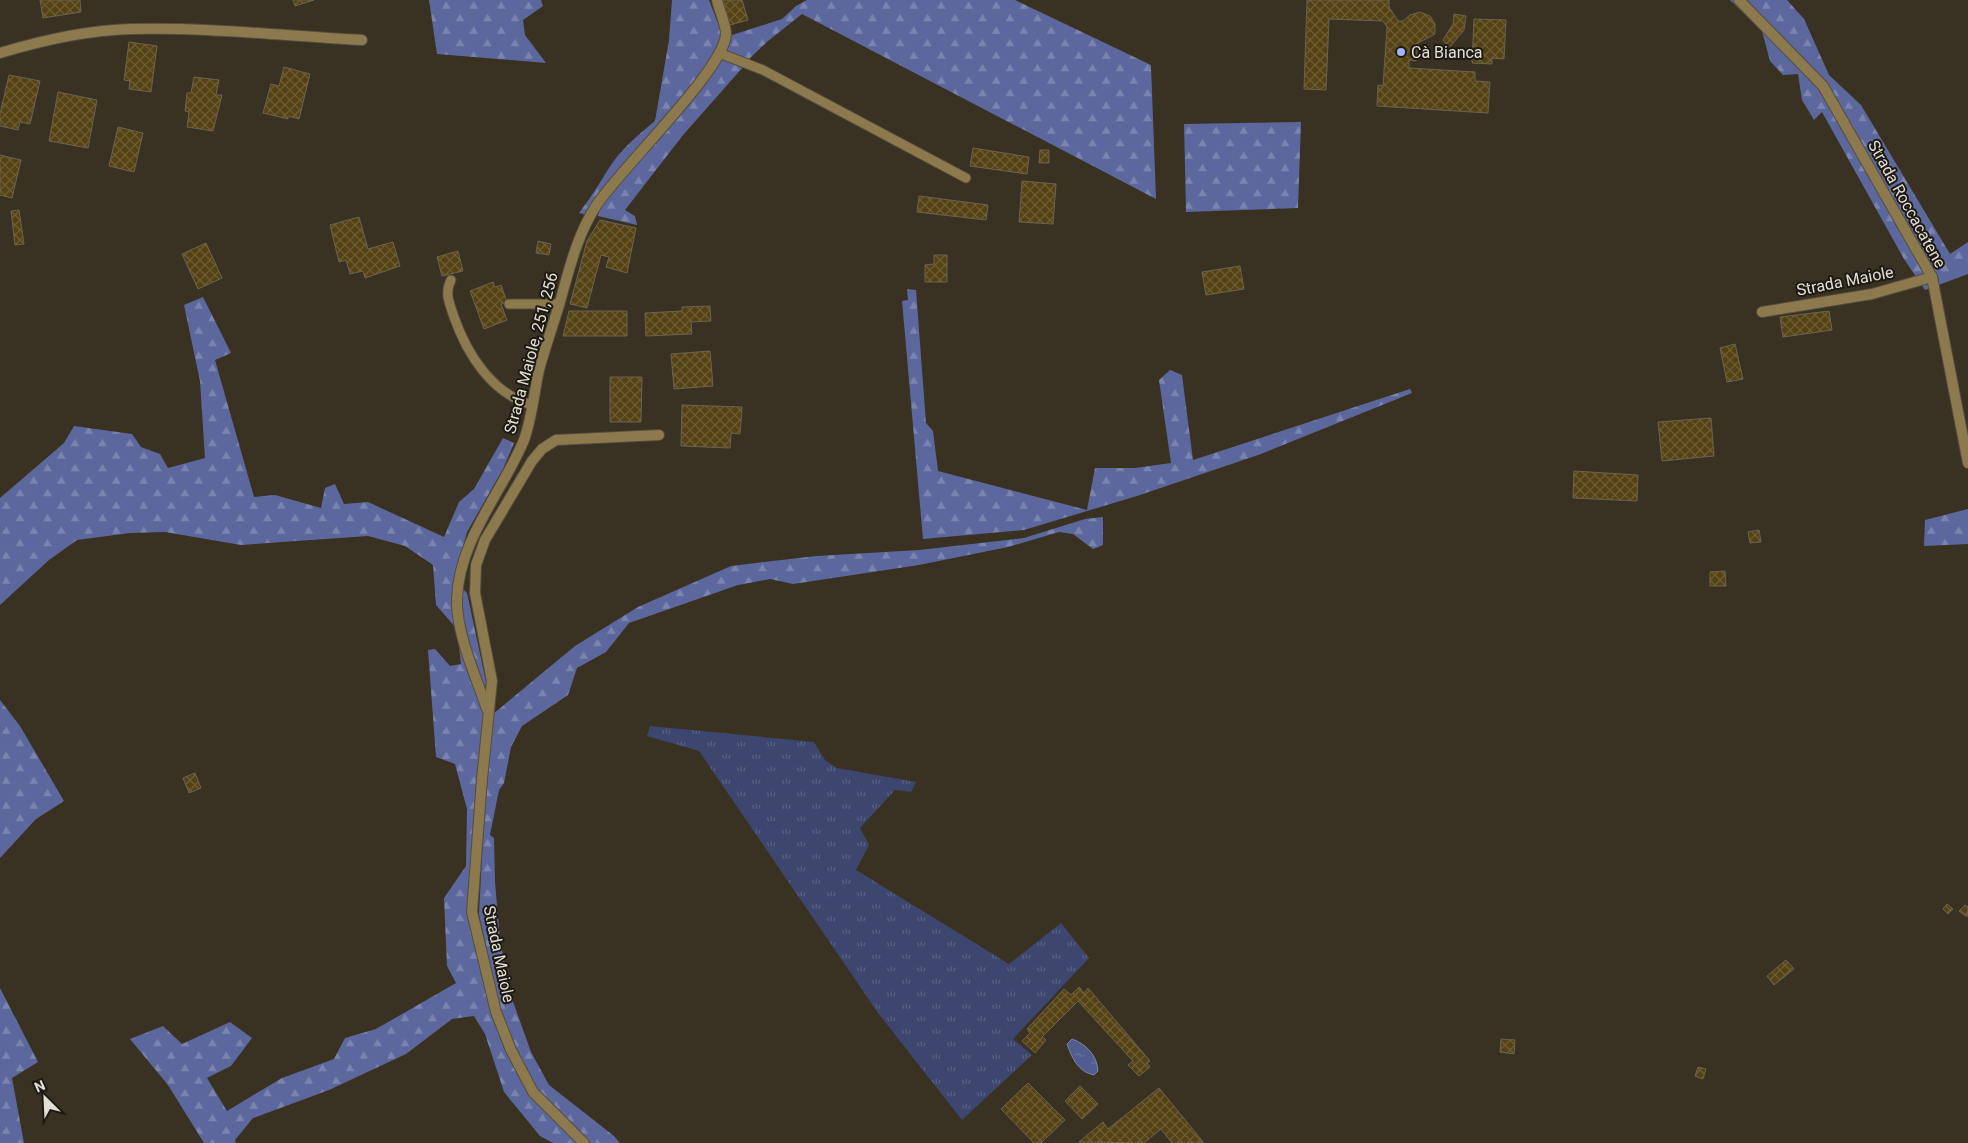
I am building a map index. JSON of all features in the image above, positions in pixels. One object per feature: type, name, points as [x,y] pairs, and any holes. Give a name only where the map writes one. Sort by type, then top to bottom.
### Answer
[{"type":"street","name":"Strada Maiole, 251, 256","points":[[488,712],[471,664],[461,627],[457,599],[463,566],[473,534],[508,474],[524,438],[539,370],[580,237],[595,207],[692,91],[720,53],[726,33],[717,0]]},
{"type":"street","name":"Strada Roccacatene","points":[[1739,0],[1823,86],[1932,277],[1968,463]]},
{"type":"street","points":[[0,53],[26,45],[129,29],[187,30],[362,40]]},
{"type":"street","name":"Strada Maiole","points":[[1762,312],[1872,294],[1932,277]]},
{"type":"street","name":"Strada Maiole","points":[[584,1143],[533,1092],[511,1050],[496,1012],[472,912],[492,681],[475,593],[476,565],[485,540],[532,461],[542,449],[556,440],[658,435]]},
{"type":"lane","points":[[720,53],[762,70],[966,178]]},
{"type":"lane","points":[[451,280],[446,294],[469,354],[484,373],[504,390],[522,402],[532,405]]},
{"type":"lane","points":[[509,304],[559,304]]},
{"type":"green space","points":[[429,0],[541,0],[543,6],[523,20],[525,35],[546,63],[437,54]]},
{"type":"green space","points":[[672,0],[709,0],[722,34],[717,51],[690,89],[587,215],[579,213],[618,155],[655,121],[669,40]]},
{"type":"green space","points":[[807,0],[1015,0],[1151,65],[1156,199],[802,14],[748,60],[724,52],[729,36],[782,19],[796,6]]},
{"type":"green space","points":[[1730,0],[1787,0],[1804,19],[1829,75],[1861,105],[1950,254],[1968,242],[1968,274],[1925,290],[1904,259],[1822,112],[1814,120],[1802,100],[1798,74],[1783,75],[1770,61],[1762,31]]},
{"type":"green space","points":[[721,57],[744,66],[683,135],[625,210],[635,216],[637,225],[598,216],[599,210]]},
{"type":"green space","points":[[1301,122],[1298,208],[1186,212],[1184,124]]},
{"type":"green space","points":[[907,289],[916,290],[926,423],[933,431],[938,471],[1087,510],[1095,468],[1135,468],[1171,463],[1159,380],[1170,370],[1182,375],[1193,460],[1410,389],[1412,393],[1261,454],[1137,496],[1024,530],[923,539],[902,301],[908,300]]},
{"type":"green space","points":[[203,297],[231,353],[215,360],[254,497],[275,495],[321,508],[325,488],[335,484],[344,504],[368,502],[444,537],[459,502],[474,489],[503,438],[514,443],[503,469],[467,532],[454,580],[467,593],[486,682],[468,913],[491,1012],[529,1095],[578,1143],[553,1143],[540,1136],[504,1092],[485,1034],[474,1016],[452,1019],[406,1054],[329,1090],[253,1118],[235,1140],[236,1143],[204,1143],[168,1085],[130,1039],[163,1026],[182,1044],[230,1022],[252,1038],[231,1066],[207,1078],[227,1111],[282,1078],[334,1059],[345,1038],[376,1029],[456,983],[447,966],[444,898],[466,866],[467,809],[455,764],[436,757],[428,650],[435,649],[450,666],[461,664],[457,629],[436,605],[433,565],[405,546],[368,536],[241,545],[165,532],[130,533],[77,540],[49,560],[0,605],[0,498],[64,443],[74,426],[132,434],[141,447],[160,454],[168,468],[205,458],[200,381],[184,305]]},
{"type":"green space","points":[[1968,509],[1968,544],[1924,546],[1925,520]]},
{"type":"green space","points":[[1103,517],[1103,545],[1093,549],[1073,534],[1059,532],[1008,547],[919,565],[793,584],[770,579],[738,585],[629,623],[606,652],[577,668],[568,695],[522,726],[511,747],[504,783],[499,790],[490,835],[494,838],[495,882],[500,940],[511,996],[531,1052],[549,1085],[614,1136],[620,1143],[591,1143],[578,1133],[536,1088],[515,1048],[500,1011],[479,914],[486,781],[493,714],[575,646],[638,607],[731,566],[816,556],[919,550],[1024,538],[1085,519]]},
{"type":"green space","points":[[0,700],[20,726],[64,801],[36,819],[0,858]]},
{"type":"green space","points":[[650,726],[814,742],[825,760],[837,768],[916,782],[911,792],[895,790],[860,828],[869,845],[856,870],[1009,964],[1061,923],[1089,958],[1013,1039],[1032,1055],[962,1120],[878,1013],[699,751],[647,736]]},
{"type":"green space","points":[[0,988],[38,1062],[12,1078],[24,1143],[0,1143]]},
{"type":"water","points":[[1072,1039],[1086,1047],[1093,1055],[1098,1071],[1094,1075],[1080,1068],[1074,1059],[1067,1044]]},
{"type":"building","points":[[40,0],[80,0],[81,12],[43,18]]},
{"type":"building","points":[[293,0],[314,0],[295,6]]},
{"type":"building","points":[[723,0],[742,0],[748,20],[730,25]]},
{"type":"building","name":"Cà Bianca","points":[[1307,0],[1389,0],[1389,7],[1398,21],[1403,21],[1410,15],[1420,12],[1430,16],[1435,24],[1435,34],[1418,43],[1416,61],[1409,60],[1409,68],[1475,72],[1475,81],[1490,82],[1488,113],[1377,106],[1378,85],[1383,86],[1387,27],[1383,21],[1329,19],[1326,90],[1304,89]]},
{"type":"building","points":[[1454,14],[1466,16],[1464,30],[1449,48],[1443,40],[1453,24]]},
{"type":"building","points":[[1474,19],[1506,20],[1504,59],[1492,58],[1492,64],[1472,63]]},
{"type":"building","points":[[129,42],[157,46],[151,92],[129,89],[130,81],[124,80]]},
{"type":"building","points":[[284,67],[310,74],[299,119],[288,116],[288,119],[263,113],[271,84],[279,86]]},
{"type":"building","points":[[9,75],[40,81],[30,124],[20,122],[18,130],[0,126],[0,114]]},
{"type":"building","points":[[194,77],[219,80],[216,95],[222,95],[213,131],[187,127],[189,112],[185,111],[187,93],[191,93]]},
{"type":"building","points":[[58,92],[97,100],[88,148],[49,141]]},
{"type":"building","points":[[118,127],[143,133],[134,172],[109,166]]},
{"type":"building","points":[[973,148],[1029,157],[1027,174],[970,166]]},
{"type":"building","points":[[1040,150],[1049,150],[1049,163],[1039,163]]},
{"type":"building","points":[[0,155],[21,160],[12,198],[0,195]]},
{"type":"building","points":[[1022,181],[1056,184],[1053,224],[1019,222]]},
{"type":"building","points":[[919,196],[988,205],[986,220],[917,212]]},
{"type":"building","points":[[19,210],[24,244],[15,245],[11,211]]},
{"type":"building","points":[[359,217],[368,249],[393,242],[400,266],[365,278],[363,271],[350,274],[346,260],[339,262],[330,225]]},
{"type":"building","points":[[600,220],[636,228],[627,273],[606,267],[609,257],[601,255],[587,308],[570,304],[587,241]]},
{"type":"building","points":[[538,241],[551,244],[549,255],[536,253]]},
{"type":"building","points":[[206,243],[222,278],[198,289],[182,254]]},
{"type":"building","points":[[458,251],[463,271],[442,276],[437,257]]},
{"type":"building","points":[[934,255],[947,255],[947,282],[925,282],[925,265],[934,264]]},
{"type":"building","points":[[1240,266],[1244,289],[1206,295],[1202,272]]},
{"type":"building","points":[[493,282],[495,287],[501,285],[507,302],[501,304],[507,320],[484,329],[470,291]]},
{"type":"building","points":[[710,306],[711,321],[691,322],[692,334],[646,336],[645,313],[682,311],[682,307]]},
{"type":"building","points":[[569,311],[627,311],[627,336],[563,336]]},
{"type":"building","points":[[1829,311],[1832,330],[1783,337],[1780,317]]},
{"type":"building","points":[[1735,344],[1743,379],[1727,382],[1720,348]]},
{"type":"building","points":[[710,351],[713,386],[674,389],[671,354]]},
{"type":"building","points":[[610,377],[642,377],[641,422],[610,422]]},
{"type":"building","points":[[682,405],[742,407],[740,434],[731,433],[730,448],[681,446]]},
{"type":"building","points":[[1711,418],[1714,456],[1662,461],[1658,422]]},
{"type":"building","points":[[1574,471],[1638,475],[1637,501],[1573,498]]},
{"type":"building","points":[[1759,530],[1761,542],[1750,543],[1748,532]]},
{"type":"building","points":[[1725,571],[1726,586],[1710,586],[1710,572]]},
{"type":"building","points":[[195,773],[201,788],[189,793],[183,778]]},
{"type":"building","points":[[1947,904],[1953,909],[1948,914],[1943,909]]},
{"type":"building","points":[[1965,905],[1968,907],[1967,917],[1959,911]]},
{"type":"building","points":[[1786,960],[1794,969],[1774,985],[1767,976]]},
{"type":"building","points":[[1079,987],[1084,993],[1088,988],[1150,1061],[1147,1063],[1150,1067],[1139,1076],[1128,1065],[1133,1061],[1078,1001],[1042,1037],[1046,1040],[1035,1053],[1022,1041],[1030,1033],[1027,1029],[1064,989],[1071,995]]},
{"type":"building","points":[[1501,1039],[1515,1040],[1514,1054],[1500,1052]]},
{"type":"building","points":[[1698,1067],[1706,1069],[1703,1079],[1695,1076]]},
{"type":"building","points":[[1028,1083],[1065,1120],[1041,1143],[1034,1143],[1001,1109]]},
{"type":"building","points":[[1080,1086],[1098,1104],[1082,1119],[1065,1101]]},
{"type":"building","points":[[1159,1088],[1204,1143],[1172,1143],[1161,1129],[1144,1143],[1079,1142],[1103,1122],[1108,1129]]},
{"type":"place","name":"Cà Bianca","points":[[1401,52]]}]
